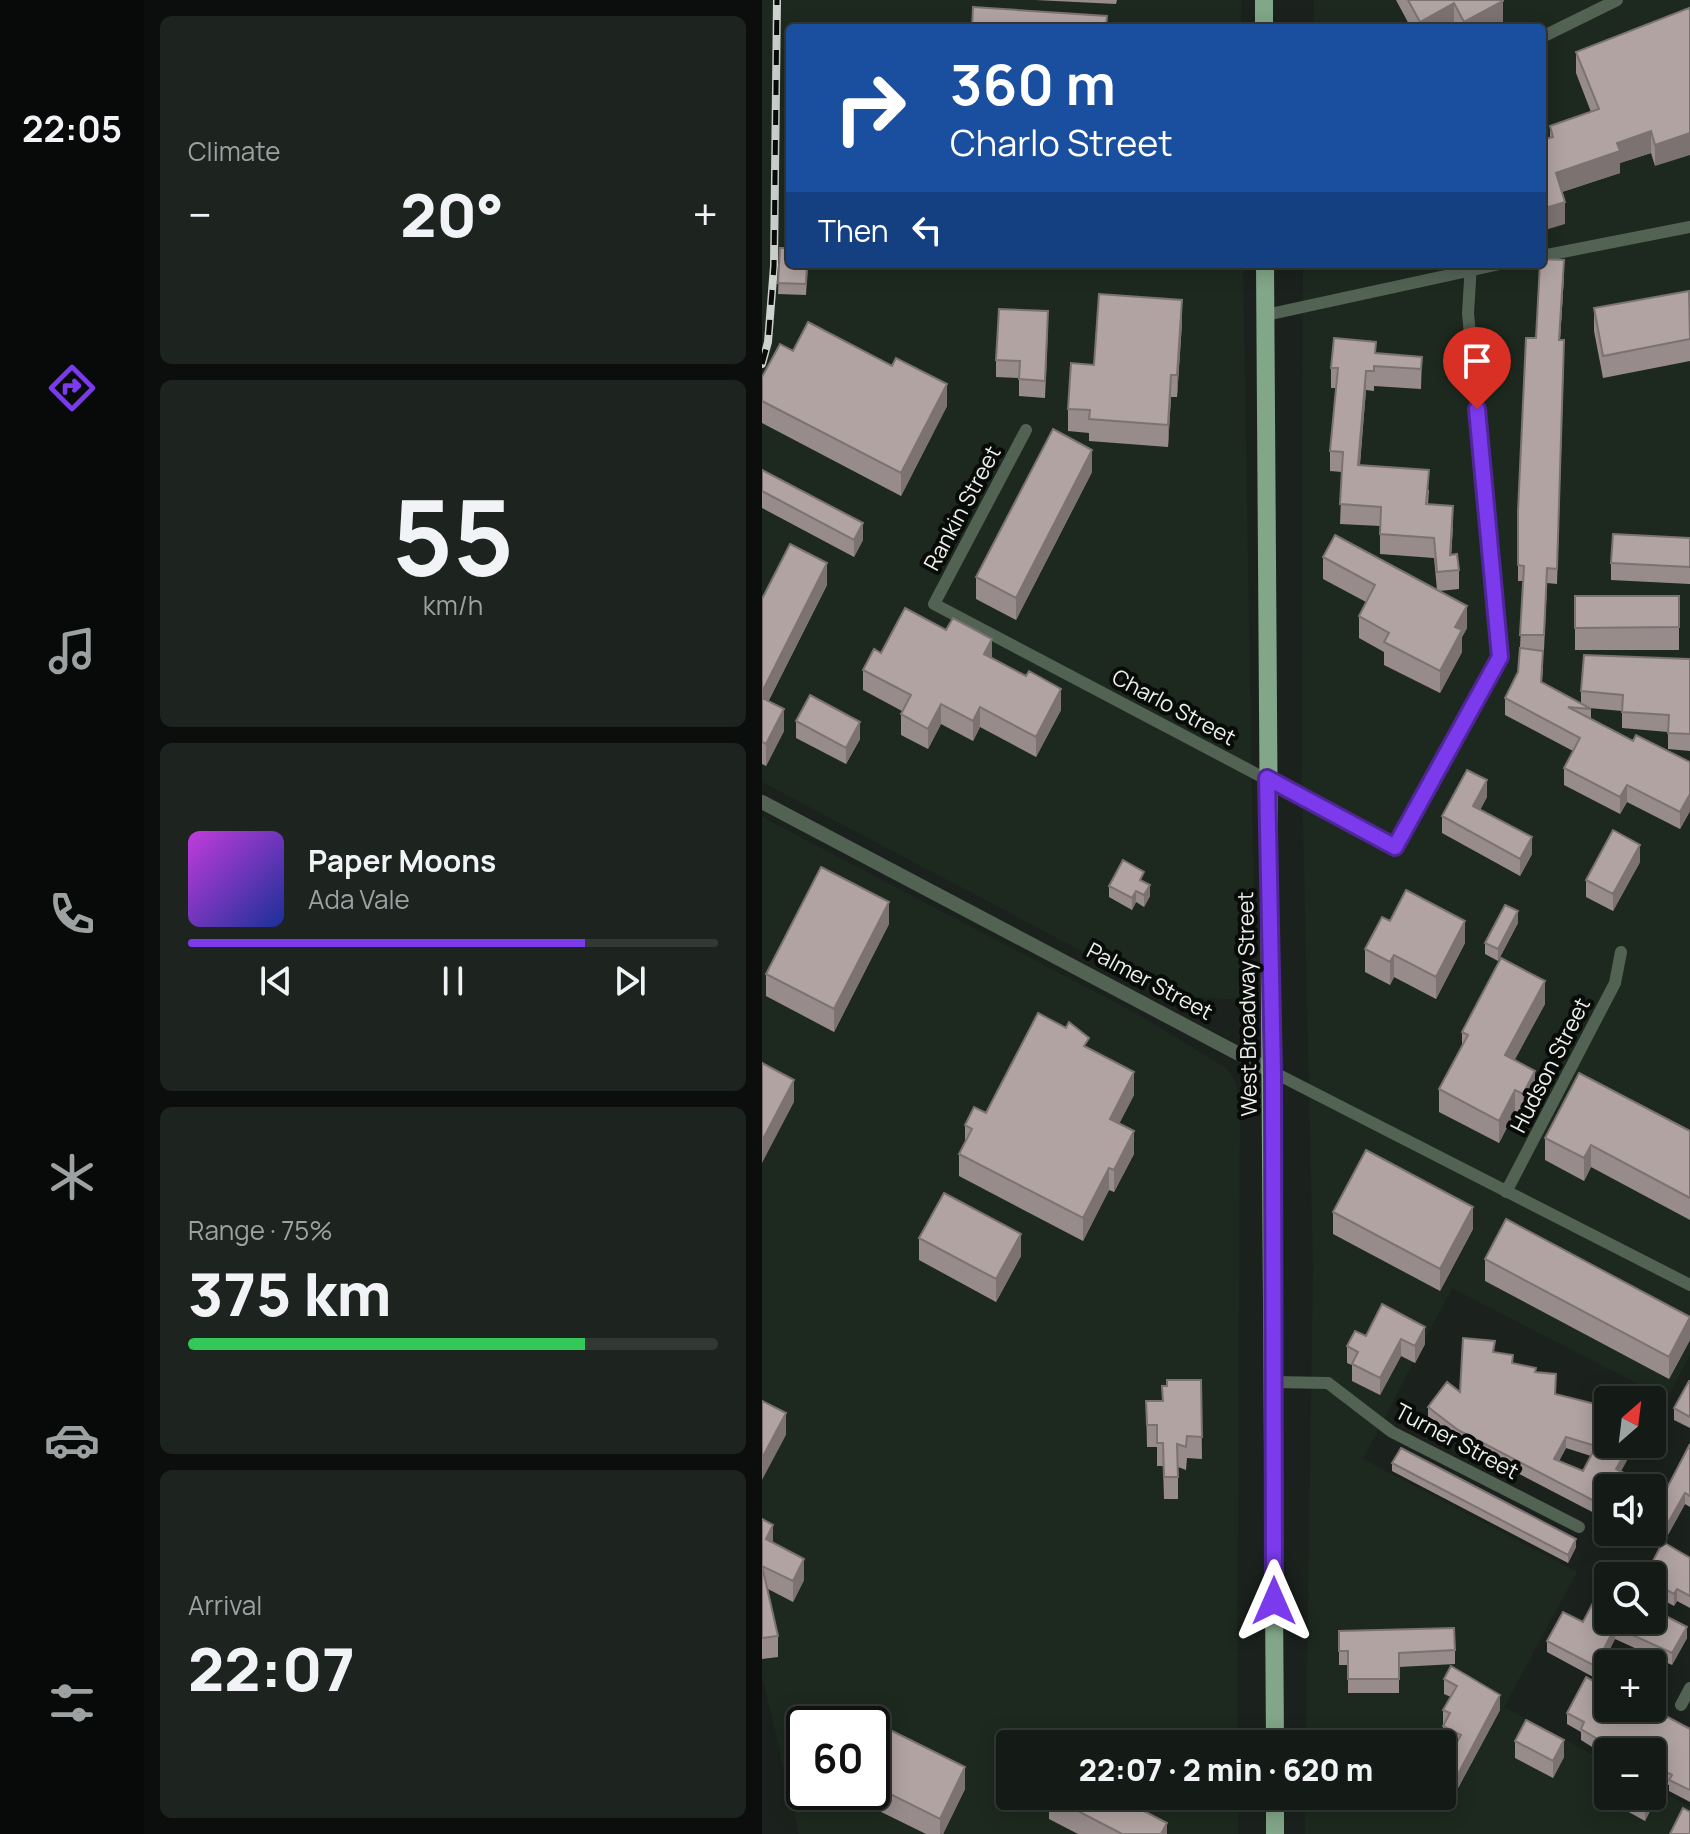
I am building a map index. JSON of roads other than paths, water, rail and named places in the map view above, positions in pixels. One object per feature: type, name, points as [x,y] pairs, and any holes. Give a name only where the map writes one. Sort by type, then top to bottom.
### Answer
[{"type":"main road","points":[[1264,0],[1264,24]]},
{"type":"main road","name":"West Broadway Street","points":[[1265,268],[1267,778],[1273,1072],[1275,1730]]},
{"type":"main road","points":[[1275,1810],[1275,1834]]},
{"type":"street","points":[[1546,35],[1617,0]]},
{"type":"street","points":[[1546,255],[1690,227]]},
{"type":"street","points":[[1266,315],[1466,268]]},
{"type":"street","name":"Charlo Street","points":[[934,604],[1395,847],[1500,657],[1468,313],[1470,268]]},
{"type":"street","name":"Rankin Street","points":[[934,604],[1026,430]]},
{"type":"street","name":"Palmer Street","points":[[762,802],[1273,1072],[1690,1285]]},
{"type":"street","name":"Hudson Street","points":[[1506,1192],[1615,983],[1621,952]]},
{"type":"street","name":"Turner Street","points":[[1274,1382],[1328,1383],[1392,1432],[1579,1527]]},
{"type":"street","points":[[1681,1705],[1690,1688]]},
{"type":"railway","points":[[762,364],[768,342],[774,266],[777,0]]}]
